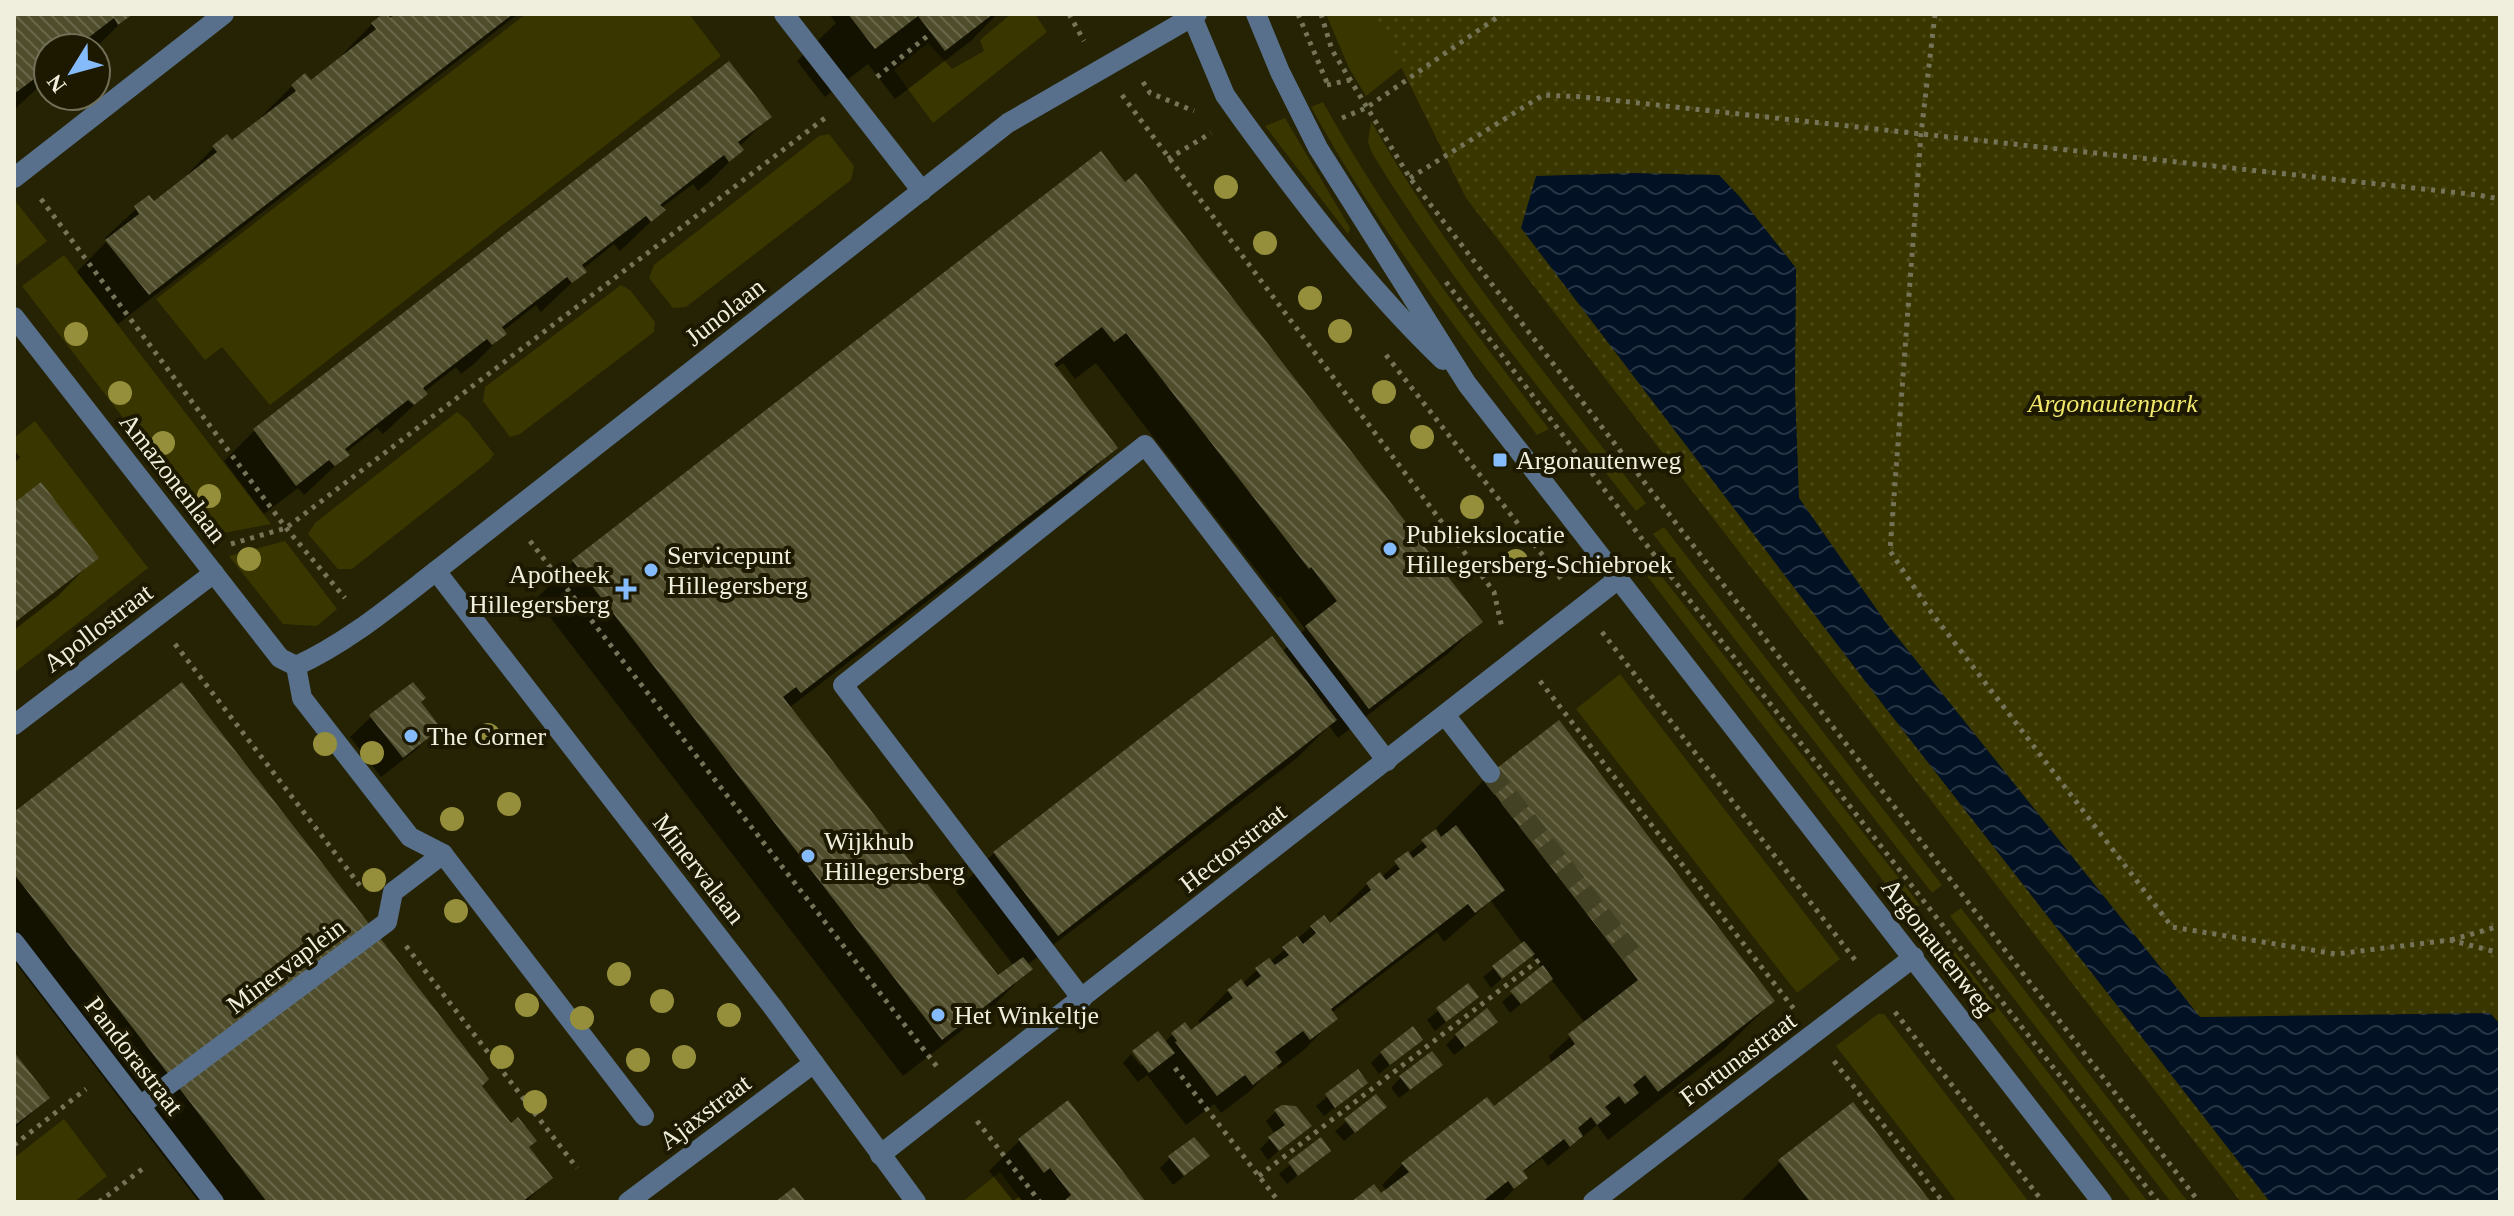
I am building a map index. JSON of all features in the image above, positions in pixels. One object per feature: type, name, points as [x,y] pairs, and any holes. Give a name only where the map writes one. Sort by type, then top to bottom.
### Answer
[{"type":"street","points":[[18,176],[224,14]]},
{"type":"street","points":[[784,14],[922,191]]},
{"type":"street","name":"Argonautenweg","points":[[1256,14],[1292,98],[1326,161],[1467,384],[2102,1202]]},
{"type":"street","name":"Junolaan","points":[[296,666],[314,658],[366,624],[436,571],[1008,123],[1193,15]]},
{"type":"street","name":"Argonautenweg","points":[[1193,15],[1225,95],[1303,203],[1400,319],[1467,384]]},
{"type":"street","name":"Amazonenlaan","points":[[14,317],[280,658],[296,666]]},
{"type":"street","points":[[1082,999],[843,685],[1145,445],[1387,761]]},
{"type":"street","name":"Minervalaan","points":[[436,571],[772,1006],[916,1202]]},
{"type":"street","name":"Apollostraat","points":[[14,725],[214,573]]},
{"type":"street","name":"Hectorstraat","points":[[880,1155],[1617,580]]},
{"type":"street","points":[[296,666],[302,698],[410,837],[443,854],[644,1116]]},
{"type":"street","points":[[1445,715],[1490,773]]},
{"type":"street","name":"Minervaplein","points":[[140,1106],[387,922],[393,892],[443,854]]},
{"type":"street","name":"Pandorastraat","points":[[18,956],[112,1069],[214,1202]]},
{"type":"street","name":"Fortunastraat","points":[[1593,1202],[1914,957]]},
{"type":"street","name":"Ajaxstraat","points":[[628,1202],[814,1063]]},
{"type":"path","points":[[1069,14],[1074,28],[1168,159],[1494,592],[1503,632],[1943,1202]]},
{"type":"path","points":[[1298,14],[1316,57]]},
{"type":"path","points":[[1350,131],[1342,118],[1366,108],[1502,14]]},
{"type":"path","points":[[1935,14],[1921,134],[1890,551],[1928,608],[2172,927],[2336,954],[2450,940],[2500,926]]},
{"type":"path","points":[[1322,15],[1332,50],[1410,178],[2199,1202]]},
{"type":"path","points":[[200,554],[286,528],[850,99],[931,33]]},
{"type":"path","points":[[1410,178],[1543,95],[1584,97],[2500,199]]},
{"type":"path","points":[[18,176],[286,528],[366,624]]},
{"type":"path","points":[[1441,276],[2158,1202]]},
{"type":"path","points":[[508,513],[1040,1202]]},
{"type":"path","points":[[2450,940],[2500,953]]},
{"type":"path","points":[[1259,1176],[1539,960]]},
{"type":"path","points":[[1175,1068],[1279,1202]]},
{"type":"path","points":[[14,1145],[112,1069]]},
{"type":"path","points":[[99,1202],[171,1147]]},
{"type":"green space","points":[[526,14],[689,14],[721,56],[270,405],[222,347],[205,360],[156,299]]},
{"type":"green space","points":[[1011,14],[1035,14],[1047,32],[933,123],[894,70],[928,43],[952,69],[984,51],[980,40]]},
{"type":"green space","points":[[1326,14],[1469,14],[1366,96],[1349,68]]},
{"type":"green space","name":"Argonautenpark","points":[[1375,14],[2500,14],[2500,1202],[2241,1202],[1466,198]]},
{"type":"green space","points":[[1323,102],[1402,229],[1549,429],[1537,435],[1389,234],[1311,107]]},
{"type":"green space","points":[[1285,118],[1350,228],[1348,234],[1265,126]]},
{"type":"green space","points":[[1371,121],[1401,172],[1467,269],[1646,503],[1636,511],[1433,246],[1372,153],[1368,142]]},
{"type":"green space","points":[[829,134],[854,166],[851,180],[686,307],[673,308],[649,278],[654,265],[819,136]]},
{"type":"green space","points":[[14,203],[47,241],[14,267]]},
{"type":"green space","points":[[64,255],[271,524],[213,535],[22,286]]},
{"type":"green space","points":[[621,285],[630,290],[655,322],[654,332],[520,434],[510,437],[483,401],[485,387]]},
{"type":"green space","points":[[457,412],[494,454],[489,461],[352,569],[338,569],[308,534],[315,523]]},
{"type":"green space","points":[[35,421],[148,568],[14,673],[14,438]]},
{"type":"green space","points":[[1664,527],[1942,885],[1932,893],[1653,534]]},
{"type":"green space","points":[[285,541],[337,609],[317,626],[283,624],[229,556]]},
{"type":"green space","points":[[1652,564],[1920,905],[1908,913],[1644,572]]},
{"type":"green space","points":[[1620,674],[1840,959],[1797,993],[1576,709]]},
{"type":"green space","points":[[1961,908],[2188,1202],[2171,1202],[1950,916]]},
{"type":"green space","points":[[1948,946],[2148,1202],[2132,1202],[1939,953]]},
{"type":"green space","points":[[1878,1014],[1884,1014],[2029,1202],[1957,1202],[1836,1046]]},
{"type":"green space","points":[[64,1119],[107,1176],[74,1202],[14,1202],[14,1158]]},
{"type":"green space","points":[[1000,1172],[1023,1202],[962,1202]]},
{"type":"water","points":[[1632,173],[1719,175],[1796,268],[1795,388],[1799,498],[1887,624],[2200,1017],[2490,1013],[2500,1024],[2500,1202],[2270,1202],[1884,706],[1521,228],[1536,176]]},
{"type":"building","points":[[14,14],[133,14],[118,25],[114,18],[96,32],[32,32],[32,80],[14,94]]},
{"type":"building","points":[[383,14],[390,18],[396,14],[513,14],[149,295],[105,240],[139,214],[134,206],[149,195],[154,201],[217,152],[212,146],[227,134],[232,140],[296,91],[291,85],[305,73],[311,80],[376,29],[371,23]]},
{"type":"building","points":[[848,14],[993,14],[945,51],[918,16],[875,49]]},
{"type":"building","points":[[729,61],[772,117],[738,142],[744,150],[729,162],[724,155],[660,205],[666,210],[651,222],[646,216],[582,265],[587,272],[572,283],[567,277],[502,327],[507,334],[492,345],[487,339],[423,388],[428,394],[414,405],[408,400],[345,449],[350,455],[335,466],[329,460],[296,486],[253,429]]},
{"type":"building","points":[[1101,151],[1125,182],[1136,173],[1483,622],[1369,709],[1305,626],[1337,601],[1126,333],[1114,342],[1102,327],[1054,364],[1118,448],[801,693],[796,687],[783,697],[998,975],[1023,957],[1033,969],[942,1040],[572,560]]},
{"type":"building","points":[[41,482],[99,558],[14,623],[14,503]]},
{"type":"building","points":[[1272,636],[1337,720],[1058,936],[993,852]]},
{"type":"building","points":[[182,682],[489,1079],[482,1086],[511,1123],[518,1117],[537,1141],[529,1147],[553,1178],[522,1202],[267,1202],[14,874],[14,812]]},
{"type":"building","points":[[413,682],[426,698],[421,702],[441,728],[403,758],[369,715]]},
{"type":"building","points":[[1559,720],[1775,1001],[1658,1092],[1645,1075],[1633,1085],[1639,1093],[1625,1104],[1619,1096],[1605,1107],[1611,1114],[1597,1125],[1591,1117],[1578,1128],[1583,1136],[1570,1147],[1564,1139],[1523,1171],[1528,1178],[1514,1189],[1508,1181],[1482,1202],[1351,1202],[1374,1184],[1381,1193],[1409,1172],[1401,1163],[1487,1097],[1494,1106],[1575,1044],[1568,1034],[1638,980],[1483,779]]},
{"type":"building","points":[[1456,825],[1505,890],[1475,913],[1468,904],[1331,1009],[1338,1019],[1310,1040],[1303,1031],[1275,1052],[1282,1062],[1253,1085],[1245,1075],[1217,1096],[1171,1033],[1185,1022],[1191,1030],[1233,998],[1227,990],[1241,979],[1247,987],[1261,976],[1255,968],[1269,958],[1275,965],[1289,955],[1282,947],[1297,936],[1303,944],[1316,933],[1310,926],[1324,915],[1330,923],[1371,890],[1366,883],[1380,872],[1386,880],[1400,869],[1394,861],[1408,851],[1413,858],[1427,847],[1421,840],[1436,829],[1441,837]]},
{"type":"building","points":[[1524,941],[1535,954],[1502,979],[1492,966]]},
{"type":"building","points":[[1543,965],[1553,979],[1521,1004],[1510,991]]},
{"type":"building","points":[[1468,983],[1479,997],[1446,1022],[1436,1008]]},
{"type":"building","points":[[1487,1008],[1498,1022],[1465,1047],[1455,1034]]},
{"type":"building","points":[[1413,1026],[1423,1040],[1390,1065],[1380,1052]]},
{"type":"building","points":[[1158,1031],[1175,1053],[1149,1073],[1132,1051]]},
{"type":"building","points":[[1432,1051],[1443,1065],[1410,1090],[1399,1076]]},
{"type":"building","points":[[14,1052],[50,1098],[14,1126]]},
{"type":"building","points":[[1358,1069],[1368,1083],[1335,1108],[1325,1094]]},
{"type":"building","points":[[1376,1094],[1387,1107],[1355,1133],[1344,1119]]},
{"type":"building","points":[[1068,1100],[1146,1202],[1063,1202],[1071,1195],[1050,1168],[1044,1173],[1018,1139]]},
{"type":"building","points":[[1853,1102],[1931,1202],[1810,1202],[1778,1160]]},
{"type":"building","points":[[1282,1105],[1296,1106],[1312,1126],[1279,1151],[1268,1137],[1285,1125],[1274,1110]]},
{"type":"building","points":[[1194,1137],[1210,1156],[1184,1176],[1168,1156]]},
{"type":"building","points":[[1321,1137],[1331,1151],[1298,1176],[1288,1162]]},
{"type":"building","points":[[794,1187],[806,1202],[775,1202]]},
{"type":"tunnel","points":[[1490,773],[1631,953]]},
{"type":"place","name":"Argonautenweg","points":[[1500,460]]},
{"type":"place","name":"Publiekslocatie Hillegersberg-Schiebroek","points":[[1390,549]]},
{"type":"place","name":"Servicepunt Hillegersberg","points":[[651,570]]},
{"type":"place","name":"Apotheek Hillegersberg","points":[[626,589]]},
{"type":"place","name":"The Corner","points":[[411,736]]},
{"type":"place","name":"Wijkhub Hillegersberg","points":[[808,856]]},
{"type":"place","name":"Het Winkeltje","points":[[938,1015]]}]
